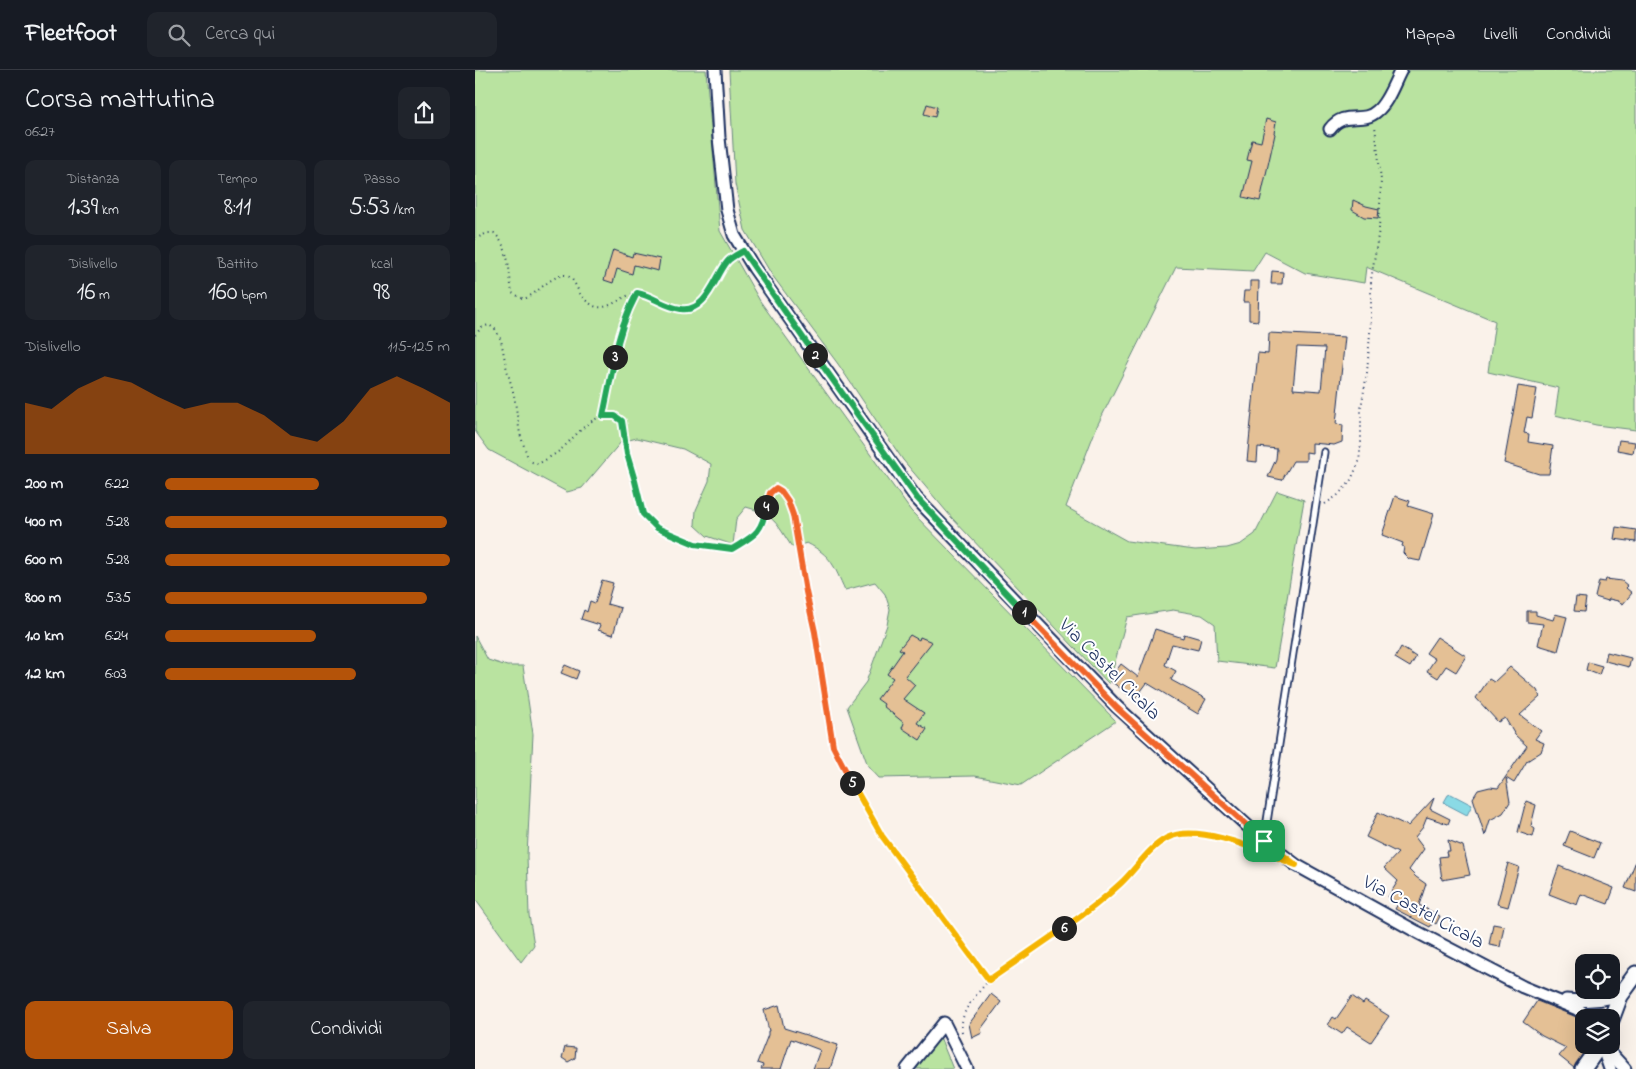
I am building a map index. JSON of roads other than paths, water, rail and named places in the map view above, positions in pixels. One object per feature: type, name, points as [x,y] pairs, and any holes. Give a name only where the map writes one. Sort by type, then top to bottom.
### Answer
[{"type":"street","name":"Via Castel Cicala","points":[[715,70],[719,138],[727,210],[734,235],[806,344],[917,498],[1117,708],[1260,845],[1417,932],[1523,987],[1557,1000]]},
{"type":"street","points":[[1330,128],[1341,118],[1369,116],[1377,111],[1401,70]]},
{"type":"street","points":[[1620,996],[1636,974]]},
{"type":"street","points":[[1557,1000],[1580,1002],[1606,999]]},
{"type":"street","points":[[1557,1000],[1577,1009]]},
{"type":"street","points":[[907,1069],[944,1023],[967,1069]]},
{"type":"street","points":[[1583,1069],[1594,1054]]},
{"type":"street","points":[[1604,1054],[1610,1069]]},
{"type":"street","points":[[1610,1054],[1625,1069]]},
{"type":"lane","points":[[1260,845],[1324,452]]},
{"type":"water","points":[[1451,794],[1472,805],[1467,815],[1444,802],[1448,795]]}]
